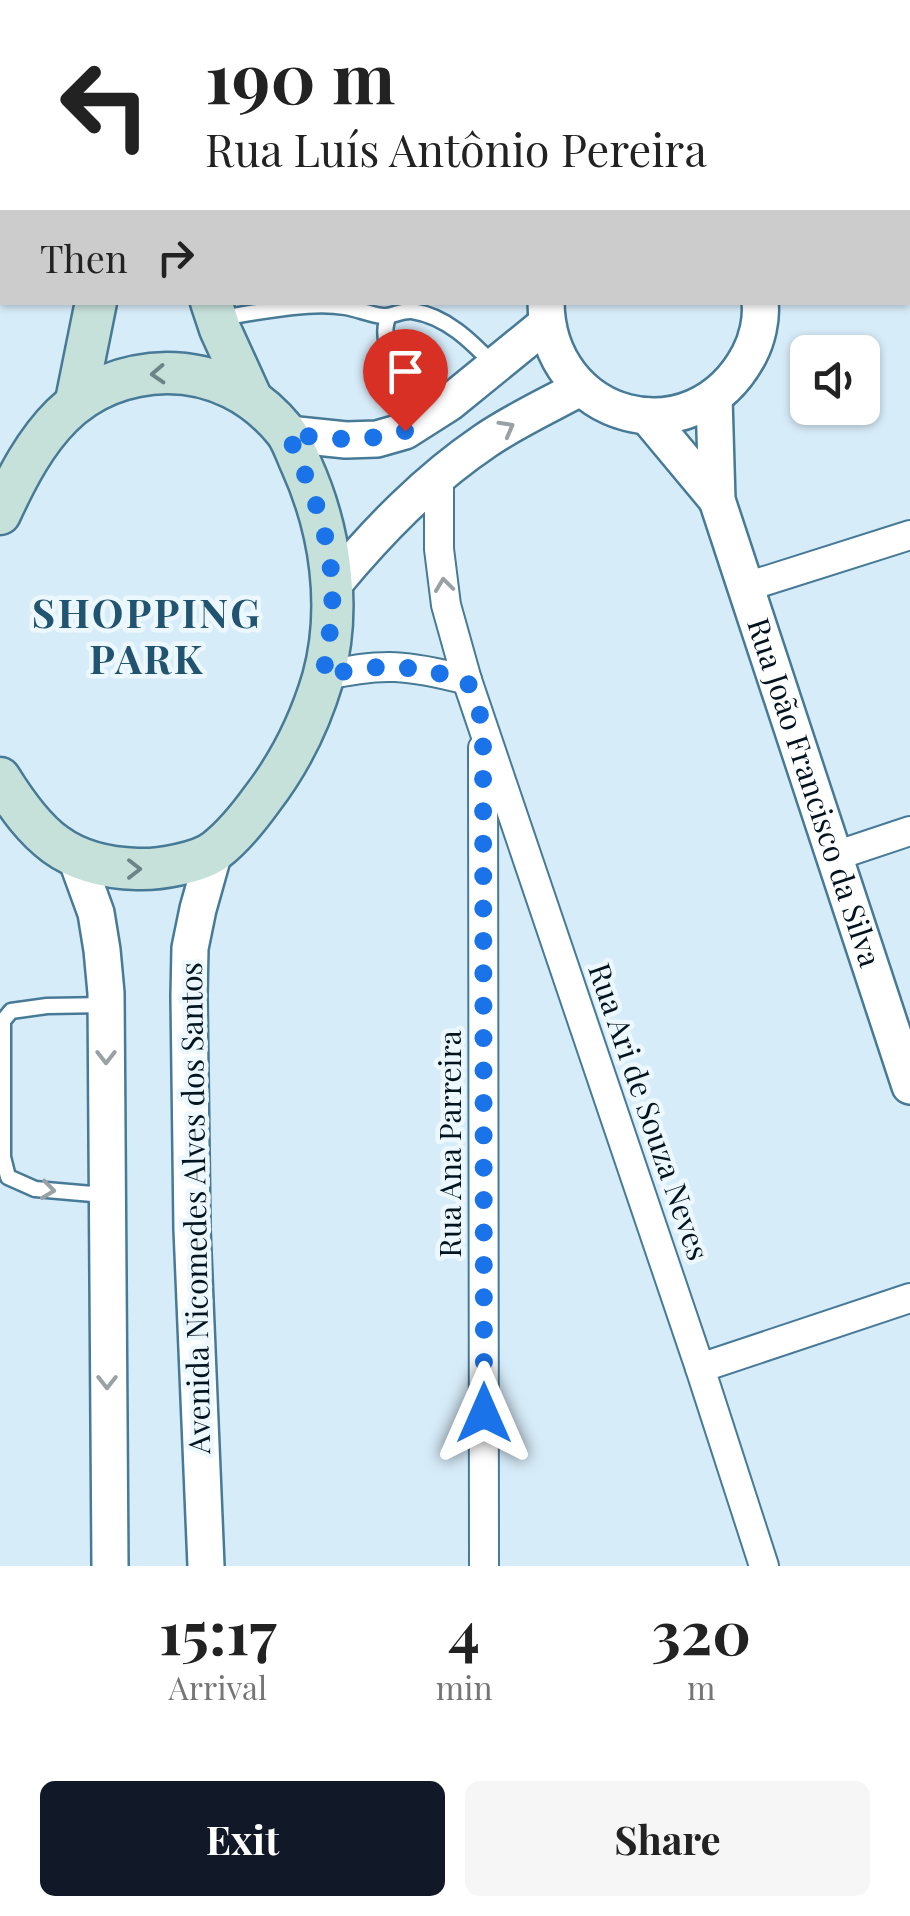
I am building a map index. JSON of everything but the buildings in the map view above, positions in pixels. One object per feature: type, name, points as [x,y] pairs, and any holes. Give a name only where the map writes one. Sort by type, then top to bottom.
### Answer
[{"type":"main road","points":[[76,401],[95,305]]},
{"type":"main road","points":[[7,800],[76,858],[111,868],[146,870],[180,864],[214,852],[246,821],[274,784],[305,728],[323,676],[329,636],[332,584],[324,532],[310,482],[288,434],[251,396],[214,310]]},
{"type":"main road","points":[[0,514],[21,469],[46,430],[76,401],[113,382],[146,374],[182,373],[214,379],[251,396]]},
{"type":"street","points":[[546,313],[558,359],[580,388],[611,408],[647,416],[682,413],[714,398],[739,374],[756,344],[764,305]]},
{"type":"street","points":[[288,434],[346,440],[377,439],[405,431],[449,403],[546,313]]},
{"type":"street","points":[[332,584],[374,537],[439,476],[486,439],[580,388]]},
{"type":"street","name":"Rua João Francisco da Silva","points":[[714,398],[717,500],[910,1086]]},
{"type":"street","name":"Rua João Francisco da Silva","points":[[647,416],[717,500]]},
{"type":"street","name":"Rua Ari de Souza Neves","points":[[439,476],[439,550],[446,606],[467,680],[764,1566]]},
{"type":"street","points":[[746,588],[910,535]]},
{"type":"street","points":[[323,676],[383,665],[467,680]]},
{"type":"street","name":"Rua Ana Parreira","points":[[483,723],[484,1566]]},
{"type":"street","points":[[835,856],[910,831]]},
{"type":"street","name":"Avenida Nicomedes Alves dos Santos","points":[[206,1566],[192,1230],[189,996],[190,948],[214,852]]},
{"type":"street","points":[[76,858],[96,914],[106,1004],[110,1566]]},
{"type":"street","points":[[700,1368],[910,1298]]},
{"type":"lane","points":[[214,310],[342,306],[388,317],[410,311],[443,322],[467,336],[494,365]]},
{"type":"lane","points":[[388,317],[386,343],[395,363],[436,411]]},
{"type":"lane","points":[[106,1004],[11,1010],[4,1021],[3,1157],[8,1177],[35,1189],[106,1195]]},
{"type":"district","name":"SHOPPING PARK","points":[[147,637]]},
{"type":"route","points":[[405,431],[377,439],[346,440],[288,434],[310,482],[324,532],[332,584],[323,676],[383,665],[467,680],[483,723],[484,1413]]}]
